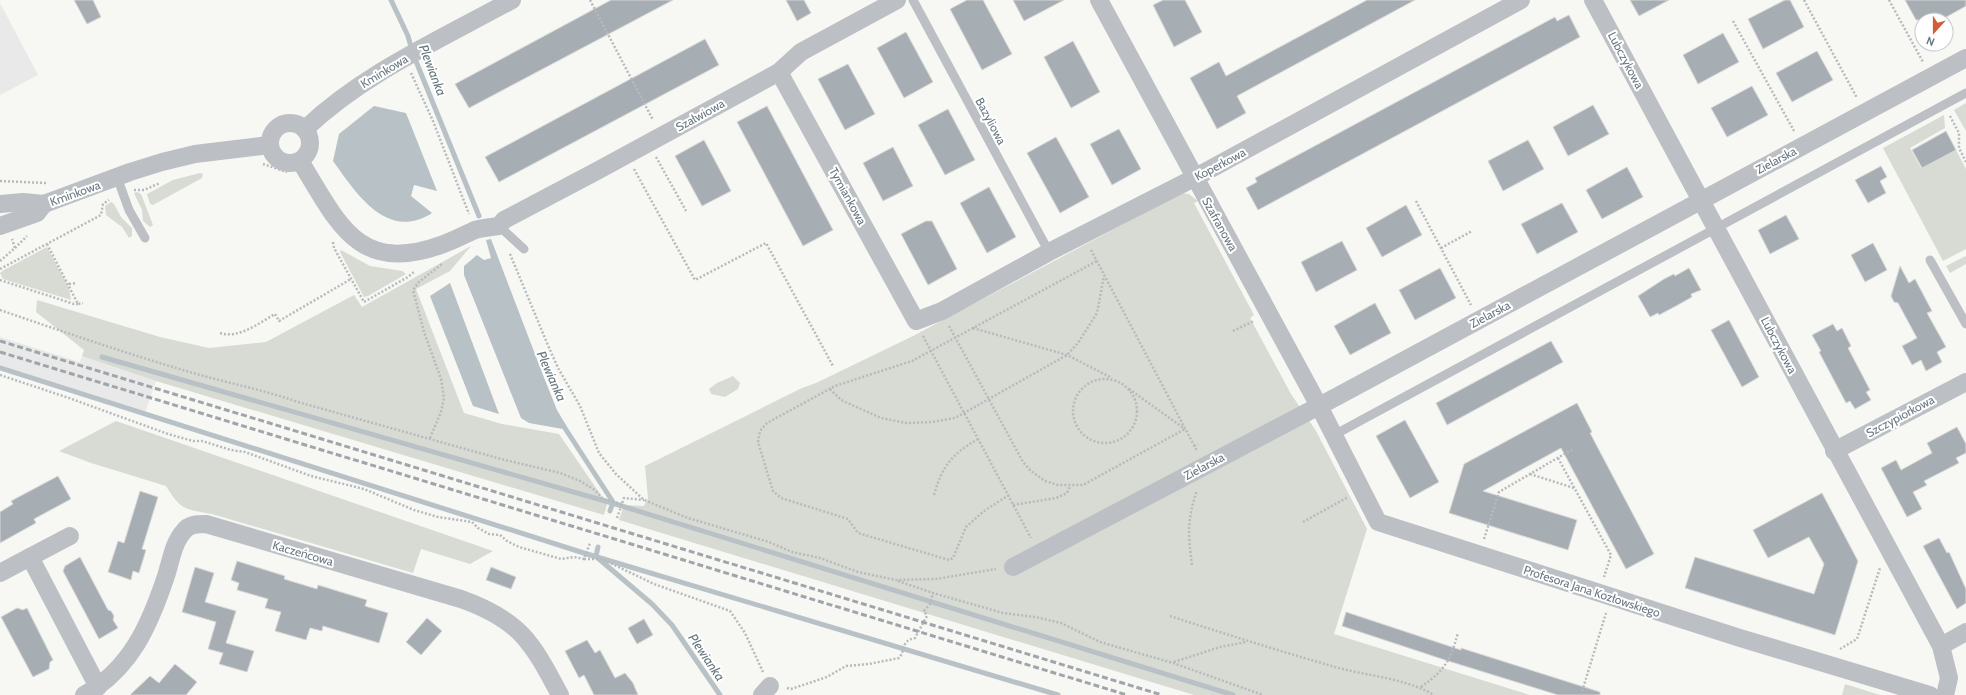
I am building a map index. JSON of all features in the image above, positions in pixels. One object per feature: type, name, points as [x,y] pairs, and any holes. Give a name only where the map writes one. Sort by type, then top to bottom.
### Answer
[{"type":"street","name":"Kminkowa","points":[[305,130],[334,103],[382,71],[512,0]]},
{"type":"street","name":"Szałwiowa","points":[[499,226],[504,220],[626,156],[779,72],[801,52],[897,0]]},
{"type":"street","name":"Szafranowa","points":[[1099,0],[1194,178],[1319,406]]},
{"type":"street","name":"Koperkowa","points":[[916,321],[942,311],[1048,252],[1194,178],[1521,0]]},
{"type":"street","name":"Lubczykowa","points":[[1593,0],[1717,227],[1834,450],[1941,646],[1949,678],[1945,695]]},
{"type":"street","name":"Zielarska","points":[[1013,567],[1319,406],[1966,58]]},
{"type":"street","name":"Tymiankowa","points":[[779,72],[916,321]]},
{"type":"street","points":[[296,167],[309,150],[310,143],[305,130],[296,124],[284,123],[275,129],[272,134],[269,145],[271,151],[280,161],[296,167],[348,233],[370,249],[382,253],[412,254],[442,245],[477,230],[499,226]]},
{"type":"street","name":"Kminkowa","points":[[44,204],[162,162],[195,154],[269,145]]},
{"type":"street","points":[[0,204],[23,202],[44,204]]},
{"type":"street","points":[[0,226],[37,213],[44,204]]},
{"type":"street","name":"Szczypiorkowa","points":[[1834,450],[1966,382]]},
{"type":"street","name":"Profesora Jana Kozłowskiego","points":[[1319,406],[1378,522],[1605,595],[1930,695]]},
{"type":"street","name":"Kaczeńcowa","points":[[30,557],[91,691],[122,665],[145,632],[156,607],[177,542],[184,529],[195,524],[206,524],[485,608],[516,628],[530,644],[540,658],[560,695]]},
{"type":"street","points":[[0,573],[70,536]]},
{"type":"street","points":[[1941,646],[1966,632]]},
{"type":"lane","name":"Bazyliowa","points":[[913,0],[1048,252]]},
{"type":"lane","points":[[1334,435],[1966,93]]},
{"type":"lane","points":[[117,177],[123,194],[145,238]]},
{"type":"lane","points":[[499,226],[524,249]]},
{"type":"lane","points":[[1930,260],[1966,324]]},
{"type":"path","points":[[590,0],[653,120]]},
{"type":"path","points":[[1804,0],[1865,112]]},
{"type":"path","points":[[1889,0],[1931,77]]},
{"type":"path","points":[[1732,21],[1802,146]]},
{"type":"path","points":[[409,68],[422,94],[471,221],[477,230]]},
{"type":"path","points":[[1944,105],[1959,133],[1959,148],[1966,162]]},
{"type":"path","points":[[649,143],[686,211]]},
{"type":"path","points":[[626,156],[695,280],[766,243],[833,366]]},
{"type":"path","points":[[258,162],[296,167]]},
{"type":"path","points":[[0,181],[47,183]]},
{"type":"path","points":[[0,269],[101,215],[103,204],[108,200],[134,190],[144,190],[162,182]]},
{"type":"path","points":[[1416,201],[1479,320]]},
{"type":"path","points":[[1441,248],[1472,231]]},
{"type":"path","points":[[331,235],[334,248],[364,302],[408,277],[420,266],[413,268]]},
{"type":"path","points":[[1084,235],[1205,465],[1190,510],[1188,530],[1192,565]]},
{"type":"path","points":[[335,240],[339,245]]},
{"type":"path","points":[[47,244],[78,304]]},
{"type":"path","points":[[509,253],[558,368],[580,406],[599,453],[616,474],[644,500]]},
{"type":"path","points":[[1009,495],[984,511],[966,527],[953,558],[949,560],[858,533],[848,519],[781,498],[773,491],[758,442],[760,431],[767,423],[830,389],[912,361],[1096,260]]},
{"type":"path","points":[[430,438],[441,412],[444,398],[441,379],[424,332],[414,290],[420,282],[444,263]]},
{"type":"path","points":[[830,389],[841,400],[857,409],[881,418],[906,423],[932,422],[955,418],[1067,355],[1078,343],[1097,313],[1104,275]]},
{"type":"path","points":[[220,333],[225,335],[244,332],[276,314],[279,321],[351,279]]},
{"type":"path","points":[[0,280],[74,304],[83,303]]},
{"type":"path","points":[[69,284],[76,283]]},
{"type":"path","points":[[0,310],[100,344],[193,373],[275,394],[298,402],[501,459],[560,473],[580,481],[595,490],[603,499],[622,504]]},
{"type":"path","points":[[942,311],[1023,462],[1031,471],[1045,482],[1070,486],[1082,485],[1185,429]]},
{"type":"path","points":[[1233,331],[1268,313]]},
{"type":"path","points":[[916,321],[930,351],[1040,554]]},
{"type":"path","points":[[972,328],[981,332],[1067,355],[1120,382],[1185,429]]},
{"type":"path","points":[[0,375],[168,434],[193,441],[202,441],[231,450],[245,452],[311,476],[364,489],[414,510],[438,517],[472,522],[478,528],[489,534],[500,535],[507,541],[519,546],[561,559],[574,557],[584,559],[602,559],[654,584],[730,611],[745,633],[766,691],[791,689],[827,677],[846,666],[868,664],[899,658],[906,642],[915,638],[927,616],[924,611],[930,604],[933,593]]},
{"type":"path","points":[[1120,382],[1110,379],[1099,379],[1088,383],[1080,390],[1075,400],[1073,410],[1075,421],[1080,431],[1088,438],[1098,442],[1110,442],[1120,439],[1128,432],[1134,423],[1137,412],[1135,401],[1126,386]]},
{"type":"path","points":[[934,495],[938,480],[948,462],[962,448],[978,439]]},
{"type":"path","points":[[1194,446],[1198,444]]},
{"type":"path","points":[[1479,555],[1499,492],[1573,449]]},
{"type":"path","points":[[1558,458],[1611,555],[1605,595],[1581,695]]},
{"type":"path","points":[[1530,474],[1575,488]]},
{"type":"path","points":[[1014,505],[1056,498],[1067,493],[1070,486]]},
{"type":"path","points":[[1303,522],[1362,489]]},
{"type":"path","points":[[617,518],[624,498],[644,500],[688,518],[769,542],[792,552],[820,558],[858,572],[896,580],[933,593],[1003,613],[1035,617],[1061,623],[1100,642],[1173,663],[1263,695]]},
{"type":"path","points":[[584,559],[590,543]]},
{"type":"path","points":[[1828,664],[1831,654],[1857,639],[1880,567],[1893,559]]},
{"type":"path","points":[[896,580],[936,579],[981,570],[1013,567]]},
{"type":"path","points":[[1170,616],[1246,642],[1360,674],[1421,687],[1434,695]]},
{"type":"path","points":[[1421,687],[1441,672],[1449,660],[1458,633]]},
{"type":"path","points":[[1173,663],[1220,647],[1246,642]]},
{"type":"shaded area","points":[[0,3],[38,75],[0,95]]},
{"type":"shaded area","points":[[1966,103],[1966,131],[1954,110]]},
{"type":"shaded area","points":[[374,106],[406,113],[437,191],[414,185],[411,196],[432,213],[416,220],[401,222],[387,218],[374,210],[363,199],[333,161],[339,134]]},
{"type":"shaded area","points":[[1944,115],[1945,128],[1910,148],[1921,168],[1956,150],[1966,169],[1966,249],[1943,261],[1883,148]]},
{"type":"shaded area","points":[[200,173],[203,174],[202,178],[153,205],[150,204],[147,194],[173,180]]},
{"type":"shaded area","points":[[137,192],[141,194],[153,225],[150,227],[143,221],[142,210],[134,193]]},
{"type":"shaded area","points":[[1182,193],[1189,194],[1198,201],[1194,203],[1254,315],[1250,318],[1291,394],[1316,431],[1367,529],[1334,634],[1530,695],[1194,695],[619,520],[624,505],[644,506],[648,498],[645,466],[802,388],[816,383],[913,336]]},
{"type":"shaded area","points":[[111,202],[114,204],[121,217],[132,228],[132,236],[129,238],[122,227],[106,215],[105,206]]},
{"type":"shaded area","points":[[491,239],[557,410],[567,427],[563,429],[529,423],[521,418],[464,275],[464,266],[477,255],[484,260],[491,258],[486,240]]},
{"type":"shaded area","points":[[471,246],[450,271],[416,289],[464,413],[502,424],[559,434],[607,504],[604,515],[156,381],[82,356],[84,350],[36,312],[37,300],[160,337],[209,348],[266,342],[354,295],[362,307]]},
{"type":"shaded area","points":[[47,247],[69,288],[71,300],[3,279],[0,273]]},
{"type":"shaded area","points":[[341,250],[370,266],[402,271],[406,274],[364,297],[340,252]]},
{"type":"shaded area","points":[[1966,256],[1966,264],[1950,273],[1946,266]]},
{"type":"shaded area","points":[[450,283],[499,414],[473,406],[430,296]]},
{"type":"shaded area","points":[[0,337],[80,362],[82,356],[156,381],[145,413],[0,368]]},
{"type":"shaded area","points":[[733,376],[740,383],[738,389],[725,397],[711,394],[709,389],[717,383]]},
{"type":"shaded area","points":[[116,421],[493,551],[470,564],[421,549],[413,573],[212,514],[189,509],[184,507],[176,500],[166,486],[91,463],[59,451]]},
{"type":"shaded area","points":[[1845,684],[1880,695],[1842,695]]},
{"type":"building","points":[[74,0],[93,0],[101,17],[87,24]]},
{"type":"building","points":[[611,0],[673,0],[469,108],[455,84]]},
{"type":"building","points":[[786,0],[804,0],[811,13],[797,21]]},
{"type":"building","points":[[967,0],[983,0],[1012,54],[982,70],[950,9]]},
{"type":"building","points":[[1013,0],[1064,0],[1024,21]]},
{"type":"building","points":[[1163,0],[1185,0],[1202,32],[1174,47],[1153,5]]},
{"type":"building","points":[[1367,0],[1415,0],[1237,96],[1246,113],[1217,129],[1190,78],[1219,62],[1226,76]]},
{"type":"building","points":[[1630,0],[1669,0],[1639,16]]},
{"type":"building","points":[[1785,0],[1790,0],[1804,27],[1763,49],[1748,19]]},
{"type":"building","points":[[1905,0],[1966,0],[1966,6],[1954,13],[1914,12],[1914,16]]},
{"type":"building","points":[[1569,15],[1580,37],[1258,210],[1246,188],[1257,182],[1255,178],[1555,17],[1557,21]]},
{"type":"building","points":[[906,32],[933,82],[904,98],[877,48]]},
{"type":"building","points":[[1723,33],[1739,62],[1698,84],[1683,55]]},
{"type":"building","points":[[705,39],[719,65],[499,182],[485,157]]},
{"type":"building","points":[[1073,41],[1100,92],[1071,108],[1044,57]]},
{"type":"building","points":[[1817,51],[1833,80],[1792,102],[1776,73]]},
{"type":"building","points":[[848,64],[875,114],[845,130],[818,79]]},
{"type":"building","points":[[1752,86],[1768,115],[1727,137],[1711,108]]},
{"type":"building","points":[[1593,105],[1609,134],[1568,156],[1553,127]]},
{"type":"building","points":[[767,106],[833,230],[803,246],[737,122]]},
{"type":"building","points":[[948,109],[975,160],[945,175],[918,125]]},
{"type":"building","points":[[1119,129],[1141,169],[1112,185],[1090,144]]},
{"type":"building","points":[[1946,131],[1956,150],[1922,168],[1912,150]]},
{"type":"building","points":[[1056,137],[1089,197],[1060,213],[1027,153]]},
{"type":"building","points":[[704,140],[731,191],[702,206],[675,156]]},
{"type":"building","points":[[1528,140],[1544,169],[1503,191],[1488,161]]},
{"type":"building","points":[[893,147],[913,186],[883,201],[863,163]]},
{"type":"building","points":[[1881,166],[1887,177],[1880,181],[1886,193],[1868,203],[1855,180]]},
{"type":"building","points":[[1627,167],[1643,197],[1602,219],[1586,190]]},
{"type":"building","points":[[989,187],[1016,237],[987,253],[960,203]]},
{"type":"building","points":[[1562,203],[1578,232],[1537,254],[1521,224]]},
{"type":"building","points":[[1406,205],[1422,235],[1382,257],[1366,228]]},
{"type":"building","points":[[1786,215],[1799,239],[1770,254],[1758,230]]},
{"type":"building","points":[[926,221],[932,221],[957,269],[928,285],[901,234]]},
{"type":"building","points":[[1342,241],[1357,270],[1316,292],[1301,262]]},
{"type":"building","points":[[1873,243],[1887,270],[1865,282],[1851,255]]},
{"type":"building","points":[[1900,266],[1909,283],[1915,279],[1932,311],[1927,313],[1946,347],[1937,352],[1942,362],[1926,371],[1921,360],[1912,365],[1902,346],[1917,338],[1898,303],[1894,302],[1891,296]]},
{"type":"building","points":[[1440,268],[1456,298],[1415,320],[1399,290]]},
{"type":"building","points":[[1689,268],[1701,290],[1691,294],[1692,297],[1659,315],[1658,313],[1650,317],[1638,296],[1664,279],[1674,274],[1675,276]]},
{"type":"building","points":[[1375,303],[1391,333],[1350,355],[1334,326]]},
{"type":"building","points":[[1729,320],[1759,377],[1742,387],[1711,330]]},
{"type":"building","points":[[1833,324],[1837,331],[1842,328],[1851,346],[1848,348],[1870,390],[1866,392],[1871,400],[1855,409],[1850,401],[1846,403],[1819,352],[1821,351],[1812,335]]},
{"type":"building","points":[[1551,341],[1563,362],[1447,425],[1436,403]]},
{"type":"building","points":[[1577,403],[1592,432],[1590,433],[1654,554],[1626,569],[1561,448],[1483,491],[1577,520],[1568,550],[1449,513],[1464,464]]},
{"type":"building","points":[[1405,420],[1439,482],[1410,498],[1376,436]]},
{"type":"building","points":[[1957,427],[1966,444],[1966,453],[1956,458],[1959,463],[1924,481],[1927,485],[1913,492],[1922,509],[1907,517],[1881,468],[1896,460],[1901,470],[1932,453],[1927,443]]},
{"type":"building","points":[[58,476],[71,499],[34,519],[36,523],[0,543],[0,512],[13,504],[11,501]]},
{"type":"building","points":[[140,491],[158,497],[142,549],[146,550],[139,573],[133,571],[131,580],[108,572],[118,541],[124,543]]},
{"type":"building","points":[[1822,493],[1858,561],[1835,635],[1685,588],[1695,557],[1814,594],[1824,564],[1809,537],[1768,558],[1753,530]]},
{"type":"building","points":[[1939,538],[1947,553],[1949,552],[1966,589],[1966,603],[1957,609],[1923,546]]},
{"type":"building","points":[[80,557],[108,610],[111,611],[114,616],[113,620],[118,628],[99,639],[63,571],[65,566]]},
{"type":"building","points":[[237,561],[285,576],[284,579],[317,589],[318,585],[367,600],[365,606],[388,613],[379,643],[323,626],[322,631],[310,628],[306,640],[275,631],[281,612],[265,608],[268,599],[237,590],[239,583],[231,580]]},
{"type":"building","points":[[195,567],[214,573],[205,602],[236,611],[226,643],[254,651],[247,672],[219,664],[223,653],[208,649],[216,622],[182,612]]},
{"type":"building","points":[[491,567],[516,577],[511,589],[486,580]]},
{"type":"building","points":[[17,608],[23,610],[27,608],[53,660],[50,662],[49,669],[33,677],[1,617]]},
{"type":"building","points":[[1346,612],[1461,650],[1461,648],[1600,692],[1600,695],[1558,695],[1445,660],[1342,626]]},
{"type":"building","points":[[427,618],[442,631],[421,655],[406,642]]},
{"type":"building","points":[[644,619],[653,635],[637,644],[628,628]]},
{"type":"building","points":[[587,640],[595,653],[600,650],[615,678],[625,673],[633,683],[638,695],[594,695],[584,675],[579,678],[565,651]]},
{"type":"building","points":[[175,664],[197,682],[186,695],[130,695],[150,676],[159,683]]},
{"type":"waterway","name":"Plewianka","points":[[391,0],[408,36],[413,54],[479,216]]},
{"type":"waterway","points":[[102,357],[612,503],[1233,695]]},
{"type":"waterway","points":[[0,368],[587,554],[1058,695]]},
{"type":"waterway","name":"Plewianka","points":[[561,422],[613,502],[610,511]]},
{"type":"waterway","name":"Plewianka","points":[[598,547],[596,556],[652,604],[672,625],[720,695]]},
{"type":"railway","points":[[0,341],[1162,695]]},
{"type":"railway","points":[[0,352],[1127,695]]}]
